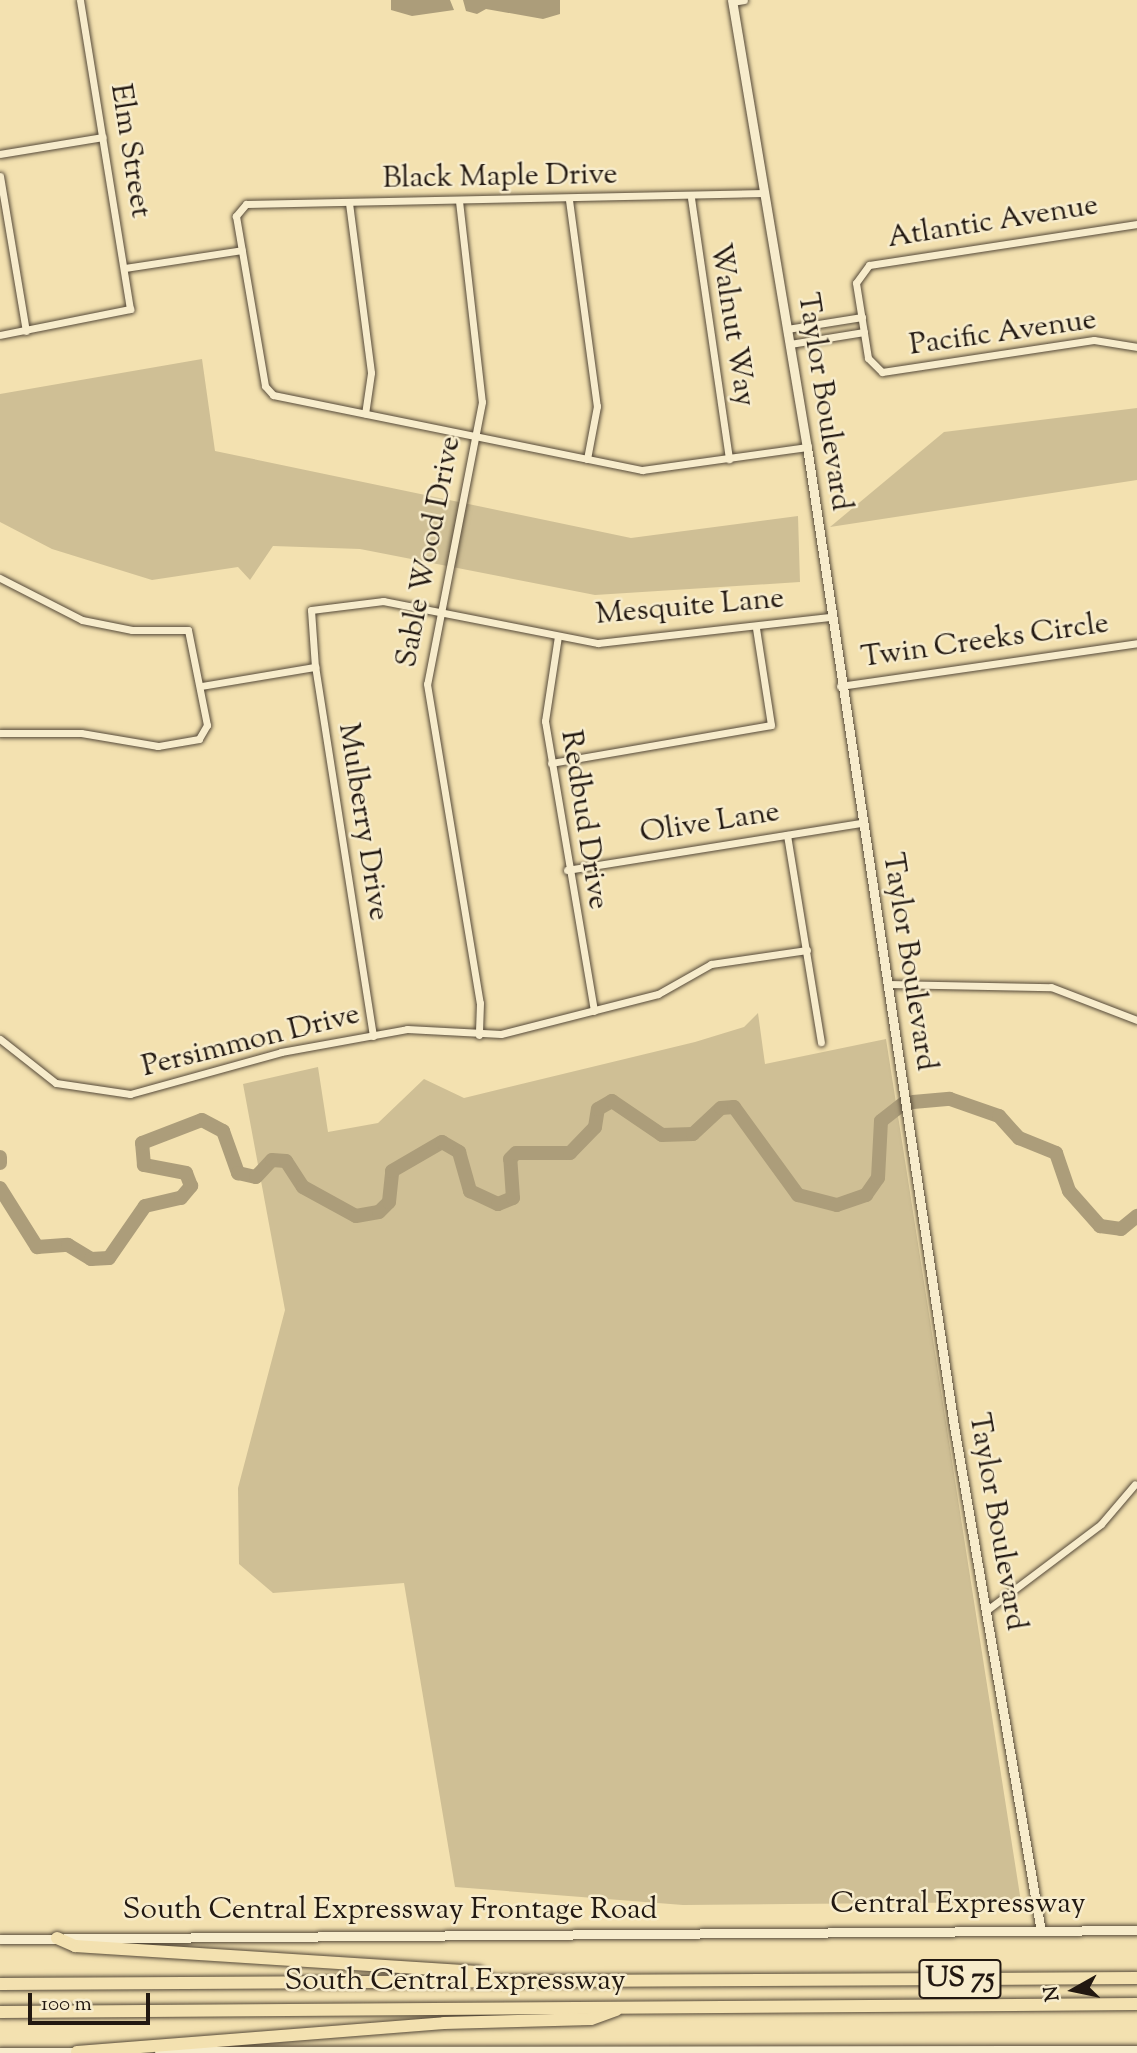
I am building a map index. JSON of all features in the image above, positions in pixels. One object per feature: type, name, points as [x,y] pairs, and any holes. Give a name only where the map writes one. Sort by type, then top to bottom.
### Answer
[{"type":"highway","points":[[57,1938],[75,1945],[478,1972],[492,1981]]},
{"type":"highway","name":"South Central Expressway","points":[[0,1984],[1137,1978]]},
{"type":"highway","name":"South Central Expressway","points":[[0,2012],[1137,2004]]},
{"type":"highway","points":[[77,2052],[444,2023],[592,2019],[625,2007]]},
{"type":"street","name":"Elm Street","points":[[26,331],[130,309],[80,0]]},
{"type":"street","points":[[732,1],[744,0]]},
{"type":"street","name":"Taylor Boulevard","points":[[732,1],[807,447],[860,823],[888,984],[986,1610],[1041,1931]]},
{"type":"street","points":[[0,155],[103,137]]},
{"type":"street","points":[[0,176],[26,331],[0,335]]},
{"type":"street","name":"Black Maple Drive","points":[[242,250],[237,208],[349,203],[691,198],[764,193]]},
{"type":"street","name":"Walnut Way","points":[[691,198],[729,459]]},
{"type":"street","points":[[569,200],[597,406],[587,459]]},
{"type":"street","name":"Sable Wood Drive","points":[[459,201],[483,382],[427,684],[480,1003],[479,1035]]},
{"type":"street","points":[[349,203],[371,373],[365,414]]},
{"type":"street","name":"Atlantic Avenue","points":[[862,317],[858,273],[869,265],[1137,224]]},
{"type":"street","points":[[125,268],[242,250],[268,392],[642,470],[807,447]]},
{"type":"street","points":[[787,329],[862,317],[864,332],[790,344]]},
{"type":"street","name":"Pacific Avenue","points":[[864,332],[876,369],[899,371],[1094,340],[1137,347]]},
{"type":"street","points":[[0,578],[82,620],[132,630],[188,630],[201,687],[205,733],[158,746],[81,733],[0,733]]},
{"type":"street","name":"Mesquite Lane","points":[[309,614],[363,599],[439,611],[598,643],[756,628],[830,617]]},
{"type":"street","name":"Mulberry Drive","points":[[309,614],[314,667],[373,1036]]},
{"type":"street","points":[[551,763],[771,726],[756,628]]},
{"type":"street","name":"Redbud Drive","points":[[558,636],[545,705],[567,870],[594,1011]]},
{"type":"street","name":"Twin Creeks Circle","points":[[840,687],[1137,643]]},
{"type":"street","points":[[201,687],[314,667]]},
{"type":"street","name":"Olive Lane","points":[[567,870],[860,823]]},
{"type":"street","points":[[787,835],[821,1042]]},
{"type":"street","name":"Persimmon Drive","points":[[0,1039],[57,1083],[130,1094],[281,1052],[421,1027],[479,1035],[594,1011],[658,995],[712,964],[807,950]]},
{"type":"street","points":[[888,984],[1051,987],[1137,1020]]},
{"type":"street","points":[[986,1610],[1101,1524],[1136,1481]]},
{"type":"street","name":"Central Expressway","points":[[780,1933],[1137,1930]]},
{"type":"street","name":"South Central Expressway Frontage Road","points":[[0,1939],[780,1933]]},
{"type":"street","points":[[0,2052],[1137,2050]]},
{"type":"shaded area","points":[[391,0],[450,0],[454,10],[412,16],[391,10]]},
{"type":"shaded area","points":[[463,0],[560,0],[560,14],[543,19],[486,9],[477,14],[466,11]]},
{"type":"shaded area","points":[[202,359],[215,451],[631,538],[798,516],[800,582],[595,595],[360,549],[273,546],[250,580],[238,567],[152,580],[52,549],[0,522],[0,394]]},
{"type":"shaded area","points":[[1137,408],[1137,480],[830,527],[944,432]]},
{"type":"shaded area","points":[[758,1013],[765,1064],[886,1039],[1021,1902],[683,1905],[455,1887],[404,1583],[273,1593],[239,1564],[238,1488],[285,1310],[243,1084],[318,1067],[328,1132],[378,1123],[424,1079],[464,1098],[695,1042],[744,1027]]},
{"type":"waterway","points":[[913,1102],[950,1099],[999,1116],[1019,1138],[1056,1153],[1069,1191],[1100,1226],[1121,1229],[1137,1216]]},
{"type":"waterway","points":[[0,1188],[37,1247],[68,1245],[91,1259],[109,1258],[145,1206],[181,1198],[191,1186],[186,1173],[144,1165],[142,1143],[202,1120],[223,1131],[238,1173],[256,1177],[272,1160],[286,1161],[303,1187],[356,1216],[379,1212],[389,1202],[392,1171],[442,1142],[459,1152],[470,1191],[498,1204],[513,1198],[510,1159],[516,1153],[570,1153],[595,1127],[598,1109],[612,1101],[662,1135],[693,1134],[721,1108],[734,1107],[798,1195],[837,1205],[866,1195],[878,1178],[881,1121],[903,1104]]},
{"type":"waterway","points":[[0,1157],[0,1163]]}]
